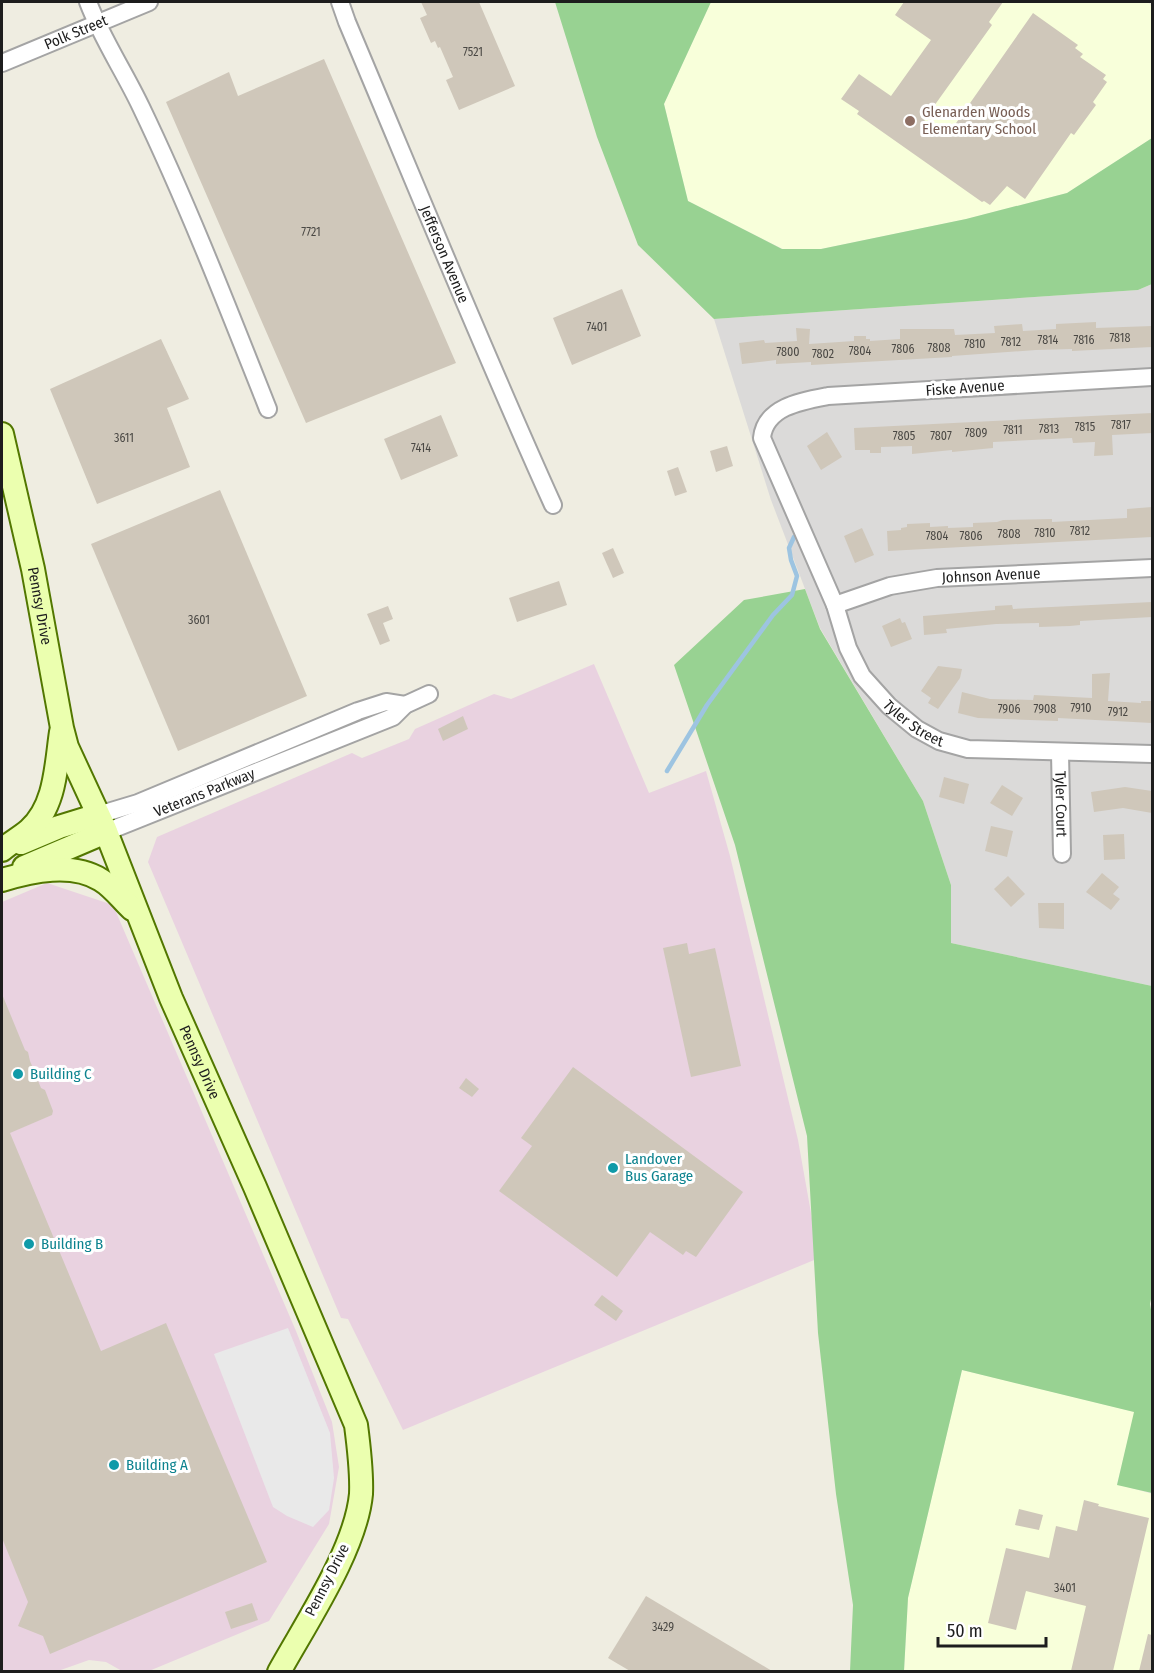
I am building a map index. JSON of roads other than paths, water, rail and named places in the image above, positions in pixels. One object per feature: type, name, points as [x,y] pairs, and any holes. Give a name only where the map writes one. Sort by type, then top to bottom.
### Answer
[{"type":"main road","name":"Pennsy Drive","points":[[2,434],[33,569],[62,728],[68,747],[102,824],[196,1056],[255,1187],[356,1425],[361,1456],[361,1495],[355,1521],[334,1575],[279,1671]]},
{"type":"main road","points":[[2,851],[29,830],[50,798],[62,728]]},
{"type":"main road","name":"Veterans Parkway","points":[[2,851],[59,827],[102,824]]},
{"type":"main road","name":"Veterans Parkway","points":[[2,878],[102,824]]},
{"type":"main road","points":[[2,878],[34,871],[74,871],[101,879],[139,917]]},
{"type":"street","points":[[88,2],[96,24],[141,106],[222,293],[268,409]]},
{"type":"street","name":"Polk Street","points":[[2,63],[149,2]]},
{"type":"street","name":"Jefferson Avenue","points":[[340,2],[407,165],[553,505]]},
{"type":"street","name":"Fiske Avenue","points":[[779,411],[795,404],[828,396],[1152,377]]},
{"type":"street","name":"Tyler Street","points":[[779,411],[769,418],[763,428],[762,438],[835,605],[848,648],[862,676],[889,706],[917,729],[939,741],[968,749],[1152,754]]},
{"type":"street","name":"Johnson Avenue","points":[[835,605],[890,586],[938,578],[1152,568]]},
{"type":"street","name":"Veterans Parkway","points":[[102,824],[138,803],[358,711],[386,702],[405,705],[429,694]]},
{"type":"street","name":"Tyler Court","points":[[1060,753],[1062,854]]},
{"type":"waterway","points":[[667,771],[707,705],[773,615],[792,595],[797,576],[789,548],[794,537]]},
{"type":"place","name":"Glenarden Woods Elementary School","points":[[910,121]]},
{"type":"place","name":"Building C","points":[[18,1074]]},
{"type":"place","name":"Landover Bus Garage","points":[[613,1168]]},
{"type":"place","name":"Building B","points":[[29,1244]]},
{"type":"place","name":"Building A","points":[[114,1465]]}]
